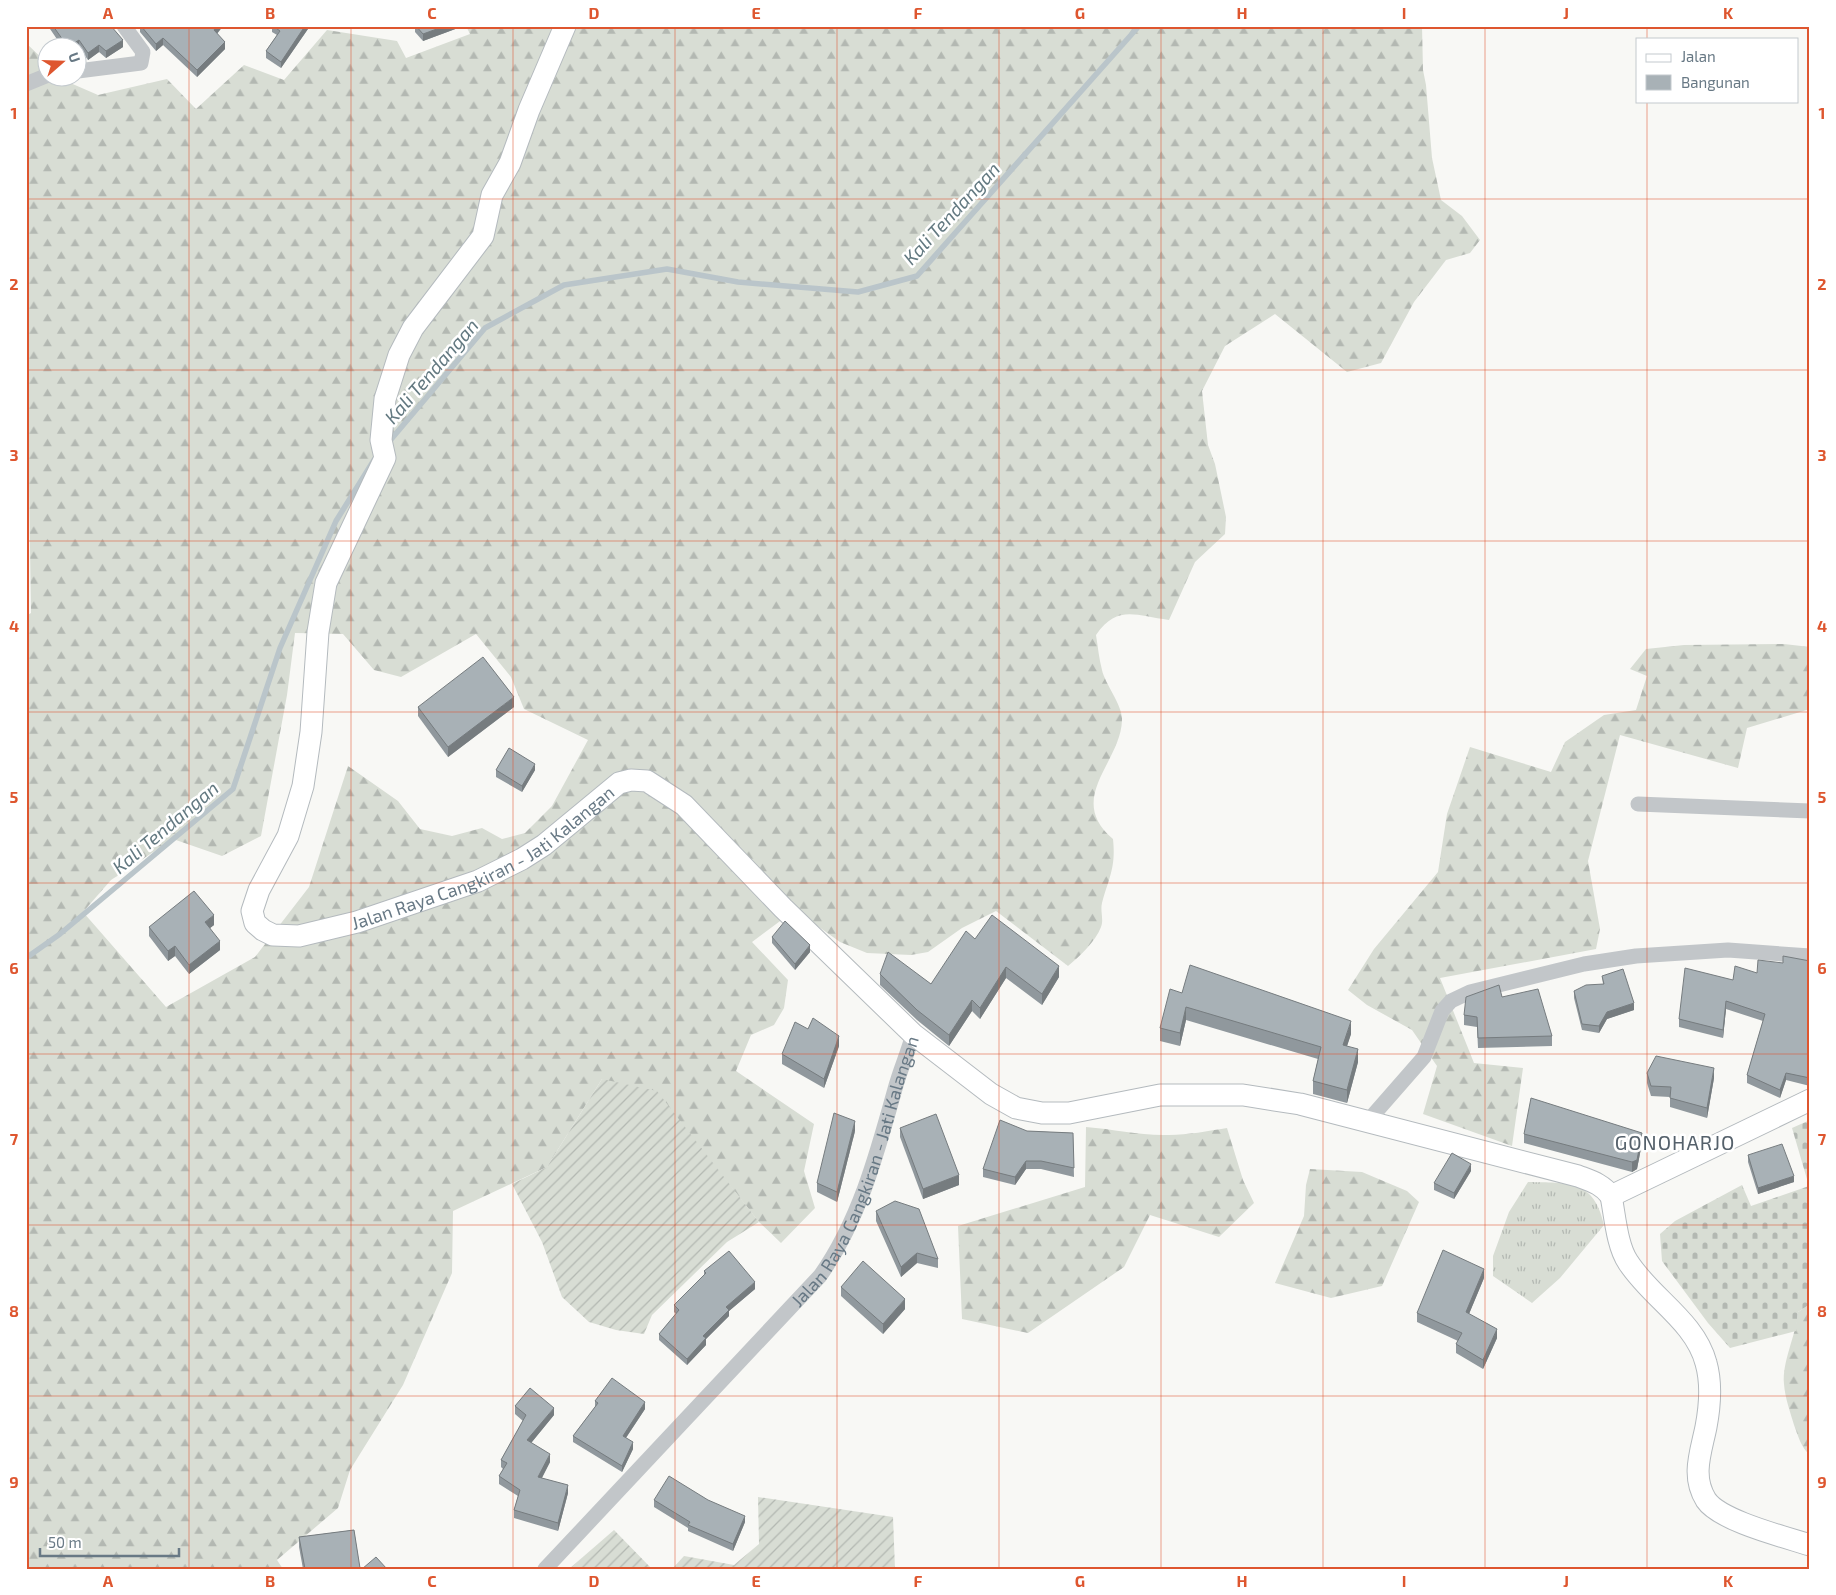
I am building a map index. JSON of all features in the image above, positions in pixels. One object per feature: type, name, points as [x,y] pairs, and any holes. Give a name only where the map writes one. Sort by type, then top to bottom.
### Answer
[{"type":"street","points":[[88,70],[142,63],[143,52],[124,26]]},
{"type":"street","name":"Jalan Raya Cangkiran - Jati Kalangan","points":[[545,1569],[820,1276],[838,1251],[849,1230],[872,1164],[913,1034],[783,908],[684,805],[647,781],[631,780],[619,783],[544,845],[522,860],[478,882],[357,922],[299,936],[273,935],[259,926],[252,912],[260,890],[288,836],[303,786],[311,732],[318,632],[326,583],[368,498],[383,449],[385,399],[399,355],[413,328],[483,236],[492,195],[510,163],[565,26]]},
{"type":"street","points":[[26,84],[38,79]]},
{"type":"street","points":[[1638,804],[1810,811]]},
{"type":"street","points":[[1368,1122],[1424,1057],[1442,1011],[1451,1001],[1470,992],[1584,964],[1636,956],[1728,950],[1810,956]]},
{"type":"street","points":[[913,1034],[991,1094],[1016,1108],[1042,1113],[1069,1113],[1160,1095],[1243,1095],[1300,1104],[1578,1176],[1601,1186],[1610,1196],[1620,1245],[1626,1261],[1642,1281],[1692,1333],[1700,1345],[1706,1362],[1710,1382],[1710,1402],[1698,1453],[1697,1471],[1699,1486],[1707,1502],[1738,1522],[1810,1545]]},
{"type":"street","points":[[1610,1196],[1810,1100]]},
{"type":"green space","points":[[466,26],[1422,26],[1423,70],[1432,158],[1441,200],[1462,216],[1480,240],[1470,253],[1446,260],[1414,302],[1381,363],[1347,372],[1275,314],[1225,346],[1202,391],[1208,445],[1215,464],[1226,517],[1225,534],[1195,562],[1169,620],[1128,614],[1112,619],[1096,635],[1102,670],[1120,708],[1122,720],[1119,736],[1094,795],[1094,809],[1100,824],[1113,839],[1113,865],[1102,903],[1101,927],[1092,943],[1082,953],[1068,966],[996,911],[962,928],[928,952],[911,955],[867,953],[840,942],[795,910],[752,942],[788,980],[784,1008],[774,1025],[751,1035],[736,1071],[814,1124],[804,1171],[815,1208],[781,1243],[759,1222],[697,1144],[602,1079],[547,1167],[453,1211],[452,1273],[403,1385],[350,1470],[338,1508],[277,1560],[283,1569],[26,1569],[26,616],[31,613],[29,481],[26,478],[26,43],[38,54],[38,88],[82,88],[98,95],[167,79],[196,109],[244,65],[284,80],[327,30],[397,41],[406,58],[470,34]],"holes":[[[295,633],[343,634],[374,670],[401,677],[476,634],[511,677],[524,709],[588,740],[552,806],[525,833],[502,839],[482,828],[452,836],[420,829],[398,801],[348,766],[309,887],[255,957],[166,1007],[83,912],[111,880],[173,839],[222,856],[261,836],[287,695]]]},
{"type":"green space","points":[[1784,644],[1810,647],[1810,709],[1747,728],[1738,768],[1620,735],[1588,861],[1600,929],[1596,949],[1440,978],[1474,1063],[1523,1068],[1512,1146],[1423,1114],[1437,1066],[1412,1030],[1367,1005],[1348,990],[1374,949],[1438,872],[1447,814],[1470,747],[1551,772],[1565,742],[1604,715],[1636,710],[1647,676],[1630,669],[1646,649],[1684,645]]},
{"type":"green space","points":[[602,1079],[657,1091],[759,1222],[727,1242],[652,1315],[644,1334],[616,1330],[589,1322],[562,1297],[542,1242],[512,1184],[547,1167]]},
{"type":"green space","points":[[1810,1120],[1810,1304],[1798,1312],[1796,1331],[1730,1348],[1708,1323],[1662,1261],[1660,1234],[1675,1221],[1742,1185],[1751,1206],[1809,1186],[1792,1128]]},
{"type":"green space","points":[[1086,1127],[1159,1135],[1198,1133],[1227,1128],[1243,1180],[1254,1203],[1219,1237],[1150,1215],[1124,1267],[1028,1333],[962,1319],[958,1226],[1085,1187]]},
{"type":"green space","points":[[1310,1169],[1362,1172],[1407,1191],[1419,1202],[1382,1286],[1331,1298],[1275,1283],[1304,1216],[1306,1185]]},
{"type":"green space","points":[[1528,1182],[1567,1184],[1586,1191],[1594,1199],[1600,1210],[1604,1225],[1560,1278],[1532,1303],[1493,1276],[1493,1256],[1509,1212]]},
{"type":"green space","points":[[1810,1304],[1810,1455],[1802,1445],[1794,1425],[1785,1394],[1784,1375],[1798,1312]]},
{"type":"green space","points":[[758,1497],[893,1517],[895,1569],[672,1569],[684,1556],[734,1565],[759,1544]]},
{"type":"green space","points":[[614,1530],[652,1569],[569,1569]]},
{"type":"building","points":[[53,26],[111,26],[123,40],[106,51],[99,45],[88,53],[88,38],[62,38]]},
{"type":"building","points":[[141,26],[217,26],[214,30],[225,42],[197,70],[163,38],[156,44]]},
{"type":"building","points":[[273,26],[305,26],[281,62],[266,51],[280,31]]},
{"type":"building","points":[[416,26],[445,26],[423,34]]},
{"type":"building","points":[[483,657],[514,697],[448,747],[418,707]]},
{"type":"building","points":[[509,748],[535,764],[522,786],[496,770]]},
{"type":"building","points":[[194,891],[214,915],[205,922],[220,941],[189,965],[175,946],[168,951],[149,927]]},
{"type":"building","points":[[992,915],[1059,966],[1042,994],[1006,967],[980,1008],[972,1000],[949,1035],[917,1010],[880,974],[888,952],[931,984],[966,931],[975,939]]},
{"type":"building","points":[[785,921],[810,945],[795,964],[772,937]]},
{"type":"building","points":[[1783,956],[1810,961],[1810,1078],[1786,1073],[1780,1090],[1747,1075],[1765,1014],[1726,1001],[1723,1030],[1679,1019],[1685,968],[1733,980],[1735,966],[1757,973],[1758,960],[1783,963]]},
{"type":"building","points":[[1190,965],[1351,1021],[1343,1045],[1358,1049],[1347,1090],[1313,1081],[1321,1047],[1186,1007],[1180,1033],[1160,1028],[1170,989],[1182,993]]},
{"type":"building","points":[[1623,969],[1634,1003],[1607,1012],[1599,1026],[1582,1024],[1574,991],[1586,985],[1604,984],[1602,976]]},
{"type":"building","points":[[1499,985],[1502,997],[1538,989],[1552,1036],[1478,1038],[1477,1017],[1464,1015],[1466,997]]},
{"type":"building","points":[[813,1018],[839,1036],[824,1079],[782,1054],[795,1022],[808,1029]]},
{"type":"building","points":[[1656,1056],[1714,1068],[1707,1108],[1670,1098],[1671,1087],[1651,1086],[1647,1073]]},
{"type":"building","points":[[1531,1098],[1642,1133],[1637,1160],[1632,1162],[1524,1134]]},
{"type":"building","points":[[834,1113],[855,1121],[837,1192],[817,1183]]},
{"type":"building","points":[[936,1114],[959,1175],[923,1189],[900,1128]]},
{"type":"building","points":[[1000,1120],[1027,1131],[1073,1133],[1074,1168],[1041,1161],[1026,1161],[1015,1177],[983,1169]]},
{"type":"building","points":[[1782,1144],[1794,1176],[1758,1188],[1748,1155]]},
{"type":"building","points":[[1452,1153],[1471,1164],[1454,1193],[1434,1183]]},
{"type":"building","points":[[895,1201],[919,1209],[938,1259],[917,1253],[901,1267],[876,1211]]},
{"type":"building","points":[[1443,1250],[1484,1269],[1466,1312],[1497,1329],[1483,1360],[1456,1344],[1462,1333],[1417,1313]]},
{"type":"building","points":[[729,1251],[755,1282],[726,1307],[729,1310],[703,1336],[706,1338],[687,1359],[659,1334],[679,1310],[674,1305],[706,1273],[704,1271]]},
{"type":"building","points":[[863,1261],[905,1299],[883,1324],[841,1287]]},
{"type":"building","points":[[612,1378],[645,1402],[623,1436],[633,1442],[622,1466],[573,1436],[598,1403],[595,1401]]},
{"type":"building","points":[[530,1388],[554,1408],[527,1440],[550,1454],[538,1477],[568,1485],[558,1523],[514,1510],[520,1490],[499,1476],[507,1463],[501,1460],[526,1415],[515,1406]]},
{"type":"building","points":[[669,1476],[708,1500],[745,1516],[733,1544],[688,1525],[690,1522],[654,1500]]},
{"type":"building","points":[[354,1530],[360,1568],[305,1569],[299,1537]]},
{"type":"building","points":[[376,1557],[387,1569],[362,1569]]},
{"type":"waterway","name":"Kali Tendangan","points":[[388,443],[485,328],[564,285],[667,269],[738,282],[858,292],[917,276],[1139,26]]},
{"type":"waterway","name":"Kali Tendangan","points":[[26,958],[60,934],[233,789],[280,648],[336,521],[374,460]]},
{"type":"district","name":"GONOHARJO","points":[[1675,1142]]}]
